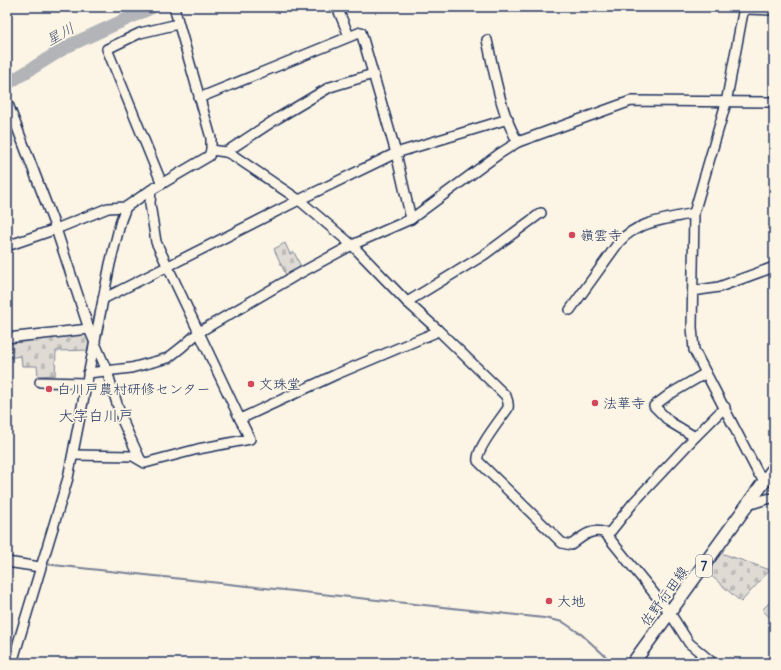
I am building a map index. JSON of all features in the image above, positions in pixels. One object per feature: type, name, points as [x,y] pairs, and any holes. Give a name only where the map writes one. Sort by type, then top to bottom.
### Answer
[{"type":"main road","name":"佐野行田線","points":[[633,663],[774,468]]},
{"type":"street","points":[[12,663],[68,478],[120,220],[126,207],[151,190],[209,156],[212,150],[211,138],[174,7]]},
{"type":"street","points":[[337,7],[349,36]]},
{"type":"street","points":[[749,504],[771,498],[694,350],[692,327],[694,213],[726,102],[744,8],[774,10]]},
{"type":"street","points":[[162,184],[107,49],[140,33],[178,24]]},
{"type":"street","points":[[199,98],[361,32],[396,153],[411,219]]},
{"type":"street","points":[[487,40],[498,90],[512,133],[518,142]]},
{"type":"street","points":[[226,152],[278,118],[330,87],[373,74]]},
{"type":"street","points":[[88,373],[131,368],[168,358],[182,348],[199,332],[292,277],[352,245],[411,219],[499,154],[518,142],[631,101],[774,102]]},
{"type":"street","points":[[8,104],[56,229],[89,329],[108,371],[122,420],[140,459]]},
{"type":"street","points":[[103,299],[298,200],[396,153],[508,119]]},
{"type":"street","points":[[212,150],[226,152],[234,156],[298,200],[352,245],[407,302],[506,396],[508,408],[480,449],[477,457],[478,461],[562,543],[571,544],[595,530],[606,534],[670,613],[689,643],[713,663]]},
{"type":"street","points":[[73,455],[133,456],[146,463],[198,449],[250,439],[156,242],[150,204],[151,190]]},
{"type":"street","points":[[7,246],[56,229],[108,208],[126,207]]},
{"type":"street","points":[[407,302],[484,255],[541,213]]},
{"type":"street","points":[[570,310],[619,242],[628,233],[643,225],[694,213]]},
{"type":"street","points":[[693,291],[719,287],[774,266]]},
{"type":"street","points":[[7,338],[89,329]]},
{"type":"street","points":[[240,419],[337,374],[434,333],[437,329]]},
{"type":"street","points":[[695,437],[670,422],[654,406],[670,394],[706,373]]},
{"type":"street","points":[[40,382],[86,383]]},
{"type":"street","points":[[606,534],[611,531],[634,502],[725,407]]},
{"type":"street","points":[[7,562],[42,563]]},
{"type":"street","points":[[696,663],[702,655]]},
{"type":"green space","points":[[285,243],[290,254],[294,252],[301,267],[286,275],[274,249]]},
{"type":"green space","points":[[87,332],[92,343],[90,350],[56,351],[55,375],[38,376],[37,366],[22,366],[21,356],[7,358],[7,341]]},
{"type":"green space","points":[[721,553],[770,570],[741,602],[707,572]]},
{"type":"green space","points":[[774,598],[774,621],[762,610]]},
{"type":"waterway","name":"星川","points":[[7,84],[68,46],[153,7]]},
{"type":"waterway","points":[[44,564],[544,618],[563,622],[581,634],[613,663]]},
{"type":"place","name":"嶺雲寺","points":[[572,235]]},
{"type":"place","name":"文珠堂","points":[[251,384]]},
{"type":"place","name":"白川戸農村研修センター","points":[[49,389]]},
{"type":"place","name":"法華寺","points":[[595,403]]},
{"type":"place","name":"大地","points":[[549,601]]},
{"type":"district","name":"大字白川戸","points":[[96,415]]}]
